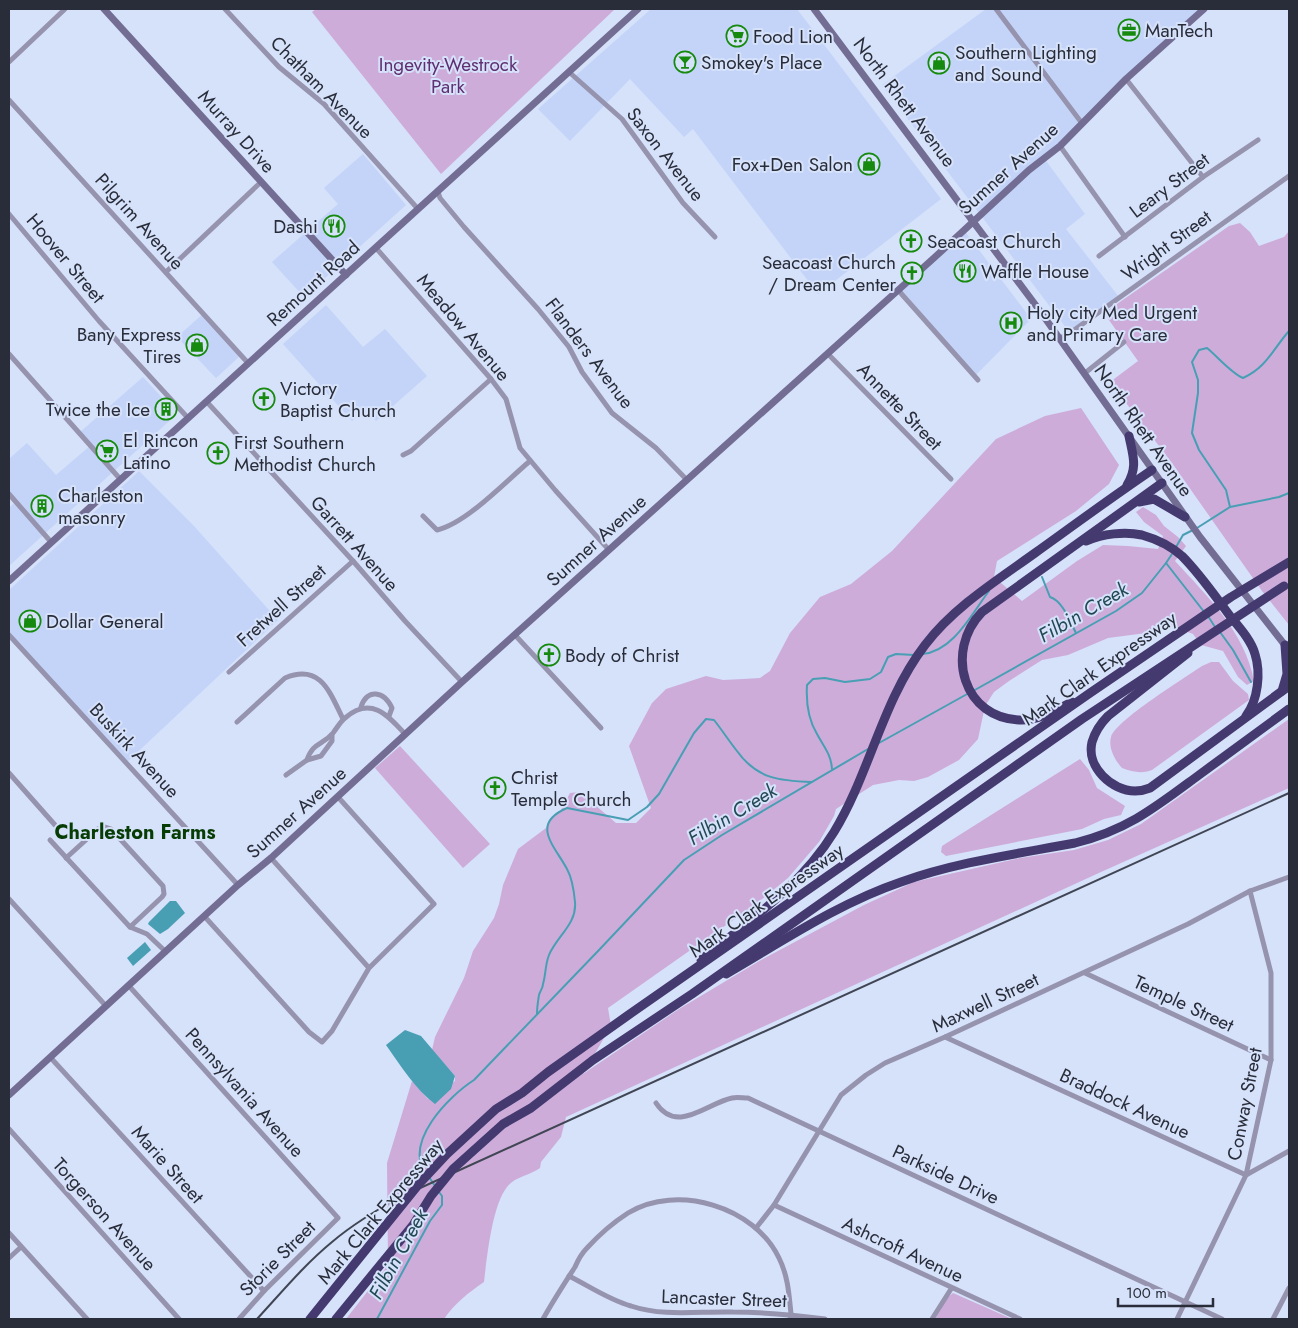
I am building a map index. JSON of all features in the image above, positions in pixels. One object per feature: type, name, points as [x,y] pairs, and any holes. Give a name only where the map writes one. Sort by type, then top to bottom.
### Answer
[{"type":"highway","points":[[1126,488],[1134,472],[1135,465],[1129,436]]},
{"type":"highway","points":[[662,992],[774,902],[811,864],[842,817],[898,686],[915,659],[935,633],[978,594],[1152,470]]},
{"type":"highway","points":[[1130,507],[1162,483]]},
{"type":"highway","points":[[1090,693],[1044,716],[1030,719],[1010,719],[991,712],[971,692],[965,677],[961,659],[968,629],[982,612],[1070,548],[1138,502],[1154,499],[1185,516]]},
{"type":"highway","points":[[1070,548],[1101,536],[1122,533],[1142,535],[1153,539],[1182,556],[1240,629],[1255,654],[1257,666],[1256,689],[1249,712],[1240,722]]},
{"type":"highway","name":"Mark Clark Expressway","points":[[310,1319],[419,1184],[472,1130],[496,1109],[522,1093],[548,1072],[1090,693],[1231,597],[1289,562]]},
{"type":"highway","name":"Mark Clark Expressway","points":[[336,1319],[413,1225],[431,1196],[454,1169],[503,1124],[531,1108],[593,1060],[692,994],[1020,762],[1229,621],[1289,583]]},
{"type":"highway","points":[[1229,621],[1108,716],[1099,727],[1092,743],[1093,760],[1100,772],[1116,786],[1130,791],[1150,788],[1286,688],[1287,648]]},
{"type":"highway","points":[[692,994],[828,916],[888,887],[938,871],[1091,839],[1141,817],[1289,709]]},
{"type":"street","points":[[9,62],[65,9]]},
{"type":"street","name":"Murray Drive","points":[[104,9],[346,275]]},
{"type":"street","name":"Chatham Avenue","points":[[225,9],[279,68],[324,104],[418,209]]},
{"type":"street","name":"Remount Road","points":[[9,580],[638,9]]},
{"type":"street","name":"North Rhett Avenue","points":[[814,9],[1060,338],[1200,537],[1287,648]]},
{"type":"street","points":[[996,9],[1081,122]]},
{"type":"street","name":"Sumner Avenue","points":[[9,1095],[238,885],[271,858],[462,682],[1029,170],[1060,146],[1081,122],[1126,79],[1204,9]]},
{"type":"street","name":"Saxon Avenue","points":[[569,72],[622,119],[683,203],[715,237]]},
{"type":"street","points":[[1126,79],[1203,177]]},
{"type":"street","name":"Pilgrim Avenue","points":[[9,100],[248,363]]},
{"type":"street","name":"Leary Street","points":[[1099,256],[1203,177],[1258,140]]},
{"type":"street","points":[[1060,146],[1125,237]]},
{"type":"street","name":"Wright Street","points":[[1060,338],[1084,323],[1289,176]]},
{"type":"street","points":[[166,272],[261,182]]},
{"type":"street","name":"Flanders Avenue","points":[[438,192],[440,198],[464,227],[538,309],[569,347],[582,372],[612,413],[656,448],[687,480]]},
{"type":"street","name":"Hoover Street","points":[[9,214],[99,321],[188,418]]},
{"type":"street","name":"Meadow Avenue","points":[[376,248],[491,379],[506,399],[520,448],[609,550]]},
{"type":"street","points":[[898,290],[978,380]]},
{"type":"street","points":[[1085,373],[1124,342]]},
{"type":"street","name":"Annette Street","points":[[827,353],[951,479]]},
{"type":"street","points":[[9,354],[121,480]]},
{"type":"street","points":[[403,455],[411,451],[491,379]]},
{"type":"street","name":"Garrett Avenue","points":[[206,401],[462,682]]},
{"type":"street","points":[[423,516],[437,530],[444,529],[473,510],[530,460]]},
{"type":"street","points":[[9,494],[51,542]]},
{"type":"street","name":"Fretwell Street","points":[[230,672],[353,561]]},
{"type":"street","name":"Buskirk Avenue","points":[[9,634],[238,885]]},
{"type":"street","points":[[515,635],[601,728]]},
{"type":"street","points":[[237,722],[285,678],[295,674],[307,673],[318,677],[328,690],[343,719]]},
{"type":"street","points":[[361,707],[363,700],[369,696],[383,695],[389,701],[392,708],[389,716]]},
{"type":"street","points":[[307,760],[316,744],[332,734],[343,719],[361,707],[370,708],[389,716],[405,734]]},
{"type":"street","points":[[286,775],[307,760],[322,756],[332,741],[332,734]]},
{"type":"street","points":[[9,773],[55,825]]},
{"type":"street","points":[[205,917],[309,1032],[322,1042],[332,1032],[368,968],[434,904],[338,797]]},
{"type":"street","points":[[66,858],[98,829],[111,828],[163,886],[164,890],[162,897],[130,927]]},
{"type":"street","points":[[50,840],[130,927],[148,934],[166,952]]},
{"type":"street","points":[[271,858],[368,968]]},
{"type":"street","name":"Maxwell Street","points":[[756,1228],[774,1205],[841,1095],[866,1075],[885,1063],[946,1037],[1188,924],[1250,891],[1289,877]]},
{"type":"street","name":"Conway Street","points":[[1177,1319],[1246,1175],[1271,1060],[1271,973],[1250,891]]},
{"type":"street","points":[[9,900],[106,1006]]},
{"type":"street","name":"Temple Street","points":[[1085,973],[1271,1060]]},
{"type":"street","name":"Pennsylvania Avenue","points":[[129,986],[338,1218]]},
{"type":"street","name":"Braddock Avenue","points":[[946,1037],[1246,1175]]},
{"type":"street","name":"Marie Street","points":[[50,1057],[264,1291]]},
{"type":"street","name":"Parkside Drive","points":[[656,1103],[667,1114],[679,1117],[689,1116],[732,1098],[748,1098],[1222,1319]]},
{"type":"street","name":"Torgerson Avenue","points":[[9,1129],[180,1319]]},
{"type":"street","points":[[1246,1175],[1289,1151]]},
{"type":"street","points":[[544,1319],[586,1248],[612,1226],[629,1213],[655,1202],[691,1200],[730,1210],[756,1228],[779,1257],[787,1276],[790,1317]]},
{"type":"street","name":"Ashcroft Avenue","points":[[774,1205],[1020,1319]]},
{"type":"street","name":"Storie Street","points":[[239,1319],[264,1291],[338,1218]]},
{"type":"street","points":[[9,1233],[87,1319]]},
{"type":"street","points":[[9,1258],[21,1246]]},
{"type":"street","name":"Lancaster Street","points":[[569,1276],[600,1293],[630,1306],[666,1313],[732,1312],[825,1319]]},
{"type":"street","points":[[932,1319],[952,1288]]},
{"type":"street","points":[[1273,1319],[1289,1288]]},
{"type":"shaded area","points":[[651,9],[797,9],[941,199],[818,294],[693,129],[684,137],[630,79],[570,141],[538,109]]},
{"type":"shaded area","points":[[986,9],[1204,9],[1044,158],[1085,214],[1066,229],[1119,297],[1070,333],[882,85]]},
{"type":"shaded area","points":[[363,154],[406,205],[304,297],[272,262],[338,204],[324,188]]},
{"type":"shaded area","points":[[964,230],[1031,319],[974,377],[898,290]]},
{"type":"shaded area","points":[[326,305],[363,347],[385,329],[427,376],[376,421],[366,410],[352,421],[283,344]]},
{"type":"shaded area","points":[[204,313],[241,355],[216,378],[177,337]]},
{"type":"shaded area","points":[[143,377],[177,414],[9,566],[9,508],[15,502],[9,495],[9,459],[27,443],[56,475],[90,446],[79,433]]},
{"type":"shaded area","points":[[139,471],[194,526],[278,620],[126,763],[9,635],[9,590]]},
{"type":"shaded area","points":[[170,901],[176,901],[185,913],[160,934],[148,924]]},
{"type":"shaded area","points":[[145,942],[151,950],[133,966],[127,958]]},
{"type":"shaded area","points":[[405,1030],[421,1036],[455,1076],[451,1089],[435,1104],[415,1084],[386,1045]]},
{"type":"green space","name":"Ingevity-Westrock Park","points":[[316,9],[615,9],[441,174],[312,12]]},
{"type":"green space","points":[[1240,223],[1250,232],[1259,246],[1284,237],[1289,231],[1289,625],[1262,591],[1172,463],[1110,382],[1138,361],[1104,313],[1229,226]]},
{"type":"green space","points":[[1081,408],[1119,465],[1109,484],[1076,511],[997,561],[994,577],[1022,601],[1077,561],[1103,545],[1158,549],[1163,536],[1144,522],[1136,512],[1143,507],[1156,515],[1164,526],[1186,546],[1175,561],[1212,601],[1233,631],[1242,646],[1254,681],[1247,685],[1238,677],[1223,651],[1201,645],[1193,634],[1164,626],[1146,633],[1108,638],[1068,655],[1042,660],[994,692],[985,706],[978,739],[959,760],[928,777],[914,781],[899,780],[873,785],[836,809],[819,842],[788,878],[756,904],[608,1008],[611,1026],[583,1074],[679,1009],[761,960],[864,905],[914,882],[1020,858],[1074,850],[1108,840],[1141,824],[1289,719],[1289,788],[566,1117],[561,1137],[541,1162],[540,1168],[514,1181],[507,1187],[502,1196],[491,1232],[484,1282],[462,1299],[444,1319],[346,1319],[388,1265],[387,1163],[412,1081],[428,1099],[455,1081],[455,1076],[432,1050],[435,1037],[464,978],[473,951],[494,918],[503,885],[518,849],[546,828],[550,819],[561,810],[570,793],[580,792],[616,823],[636,823],[651,808],[629,746],[652,703],[666,689],[706,676],[723,680],[760,678],[770,671],[790,633],[820,597],[851,584],[892,551],[996,439],[1045,416]]},
{"type":"green space","points":[[1211,662],[1219,662],[1233,681],[1248,694],[1249,700],[1152,770],[1137,772],[1122,768],[1115,758],[1110,745],[1111,737],[1116,730],[1138,710],[1202,666]]},
{"type":"green space","points":[[400,746],[490,844],[463,868],[375,768]]},
{"type":"green space","points":[[1080,759],[1089,770],[1097,788],[1125,806],[1121,815],[1104,819],[1082,829],[946,856],[941,852],[942,846]]},
{"type":"green space","points":[[953,1293],[1012,1319],[935,1319],[946,1299]]},
{"type":"waterway","points":[[1230,507],[1226,490],[1199,450],[1192,433],[1198,393],[1198,380],[1192,362],[1199,350],[1207,348],[1229,369],[1243,378],[1264,363],[1289,331]]},
{"type":"waterway","name":"Filbin Creek","points":[[1197,528],[1230,507],[1279,497],[1289,493]]},
{"type":"waterway","name":"Filbin Creek","points":[[1176,547],[1183,535],[1193,530]]},
{"type":"waterway","name":"Filbin Creek","points":[[973,691],[1116,611],[1142,593],[1172,554]]},
{"type":"waterway","points":[[1166,563],[1205,613]]},
{"type":"waterway","points":[[1042,577],[1050,597],[1055,599],[1062,607],[1076,633]]},
{"type":"waterway","points":[[922,654],[933,652],[952,639],[969,620],[989,591]]},
{"type":"waterway","points":[[1208,616],[1215,627]]},
{"type":"waterway","points":[[1220,632],[1233,650],[1251,682]]},
{"type":"waterway","points":[[832,769],[829,755],[814,728],[810,716],[807,704],[807,685],[813,679],[825,678],[845,682],[870,679],[881,672],[888,657],[896,654],[914,655]]},
{"type":"waterway","name":"Filbin Creek","points":[[879,743],[969,693]]},
{"type":"waterway","points":[[537,1014],[539,995],[549,955],[570,923],[575,910],[570,876],[548,836],[547,828],[556,814],[567,808],[628,820],[647,807],[659,794],[694,733],[706,719],[714,720],[745,760],[761,773],[790,781],[812,782]]},
{"type":"waterway","name":"Filbin Creek","points":[[426,1174],[420,1161],[420,1148],[424,1134],[442,1108],[474,1080],[684,860],[722,835],[868,749]]},
{"type":"waterway","name":"Filbin Creek","points":[[429,1177],[435,1186]]},
{"type":"waterway","name":"Filbin Creek","points":[[377,1319],[430,1221],[442,1205],[442,1196],[439,1192]]},
{"type":"railway","points":[[257,1319],[293,1279],[322,1251],[355,1224],[396,1199],[1289,793]]},
{"type":"place","name":"ManTech","points":[[1129,30]]},
{"type":"place","name":"Food Lion","points":[[737,36]]},
{"type":"place","name":"Smokey's Place","points":[[685,62]]},
{"type":"place","name":"Southern Lighting and Sound","points":[[939,63]]},
{"type":"place","name":"Fox+Den Salon","points":[[869,164]]},
{"type":"place","name":"Dashi","points":[[334,226]]},
{"type":"place","name":"Seacoast Church","points":[[911,241]]},
{"type":"place","name":"Waffle House","points":[[965,271]]},
{"type":"place","name":"Seacoast Church / Dream Center","points":[[912,273]]},
{"type":"place","name":"Holy city Med Urgent and Primary Care","points":[[1011,323]]},
{"type":"place","name":"Bany Express Tires","points":[[197,345]]},
{"type":"place","name":"Victory Baptist Church","points":[[264,399]]},
{"type":"place","name":"Twice the Ice","points":[[166,409]]},
{"type":"place","name":"El Rincon Latino","points":[[107,451]]},
{"type":"place","name":"First Southern Methodist Church","points":[[218,453]]},
{"type":"place","name":"Charleston masonry","points":[[42,506]]},
{"type":"place","name":"Dollar General","points":[[30,621]]},
{"type":"place","name":"Body of Christ","points":[[549,655]]},
{"type":"place","name":"Christ Temple Church","points":[[495,788]]},
{"type":"district","name":"Charleston Farms","points":[[135,832]]}]
